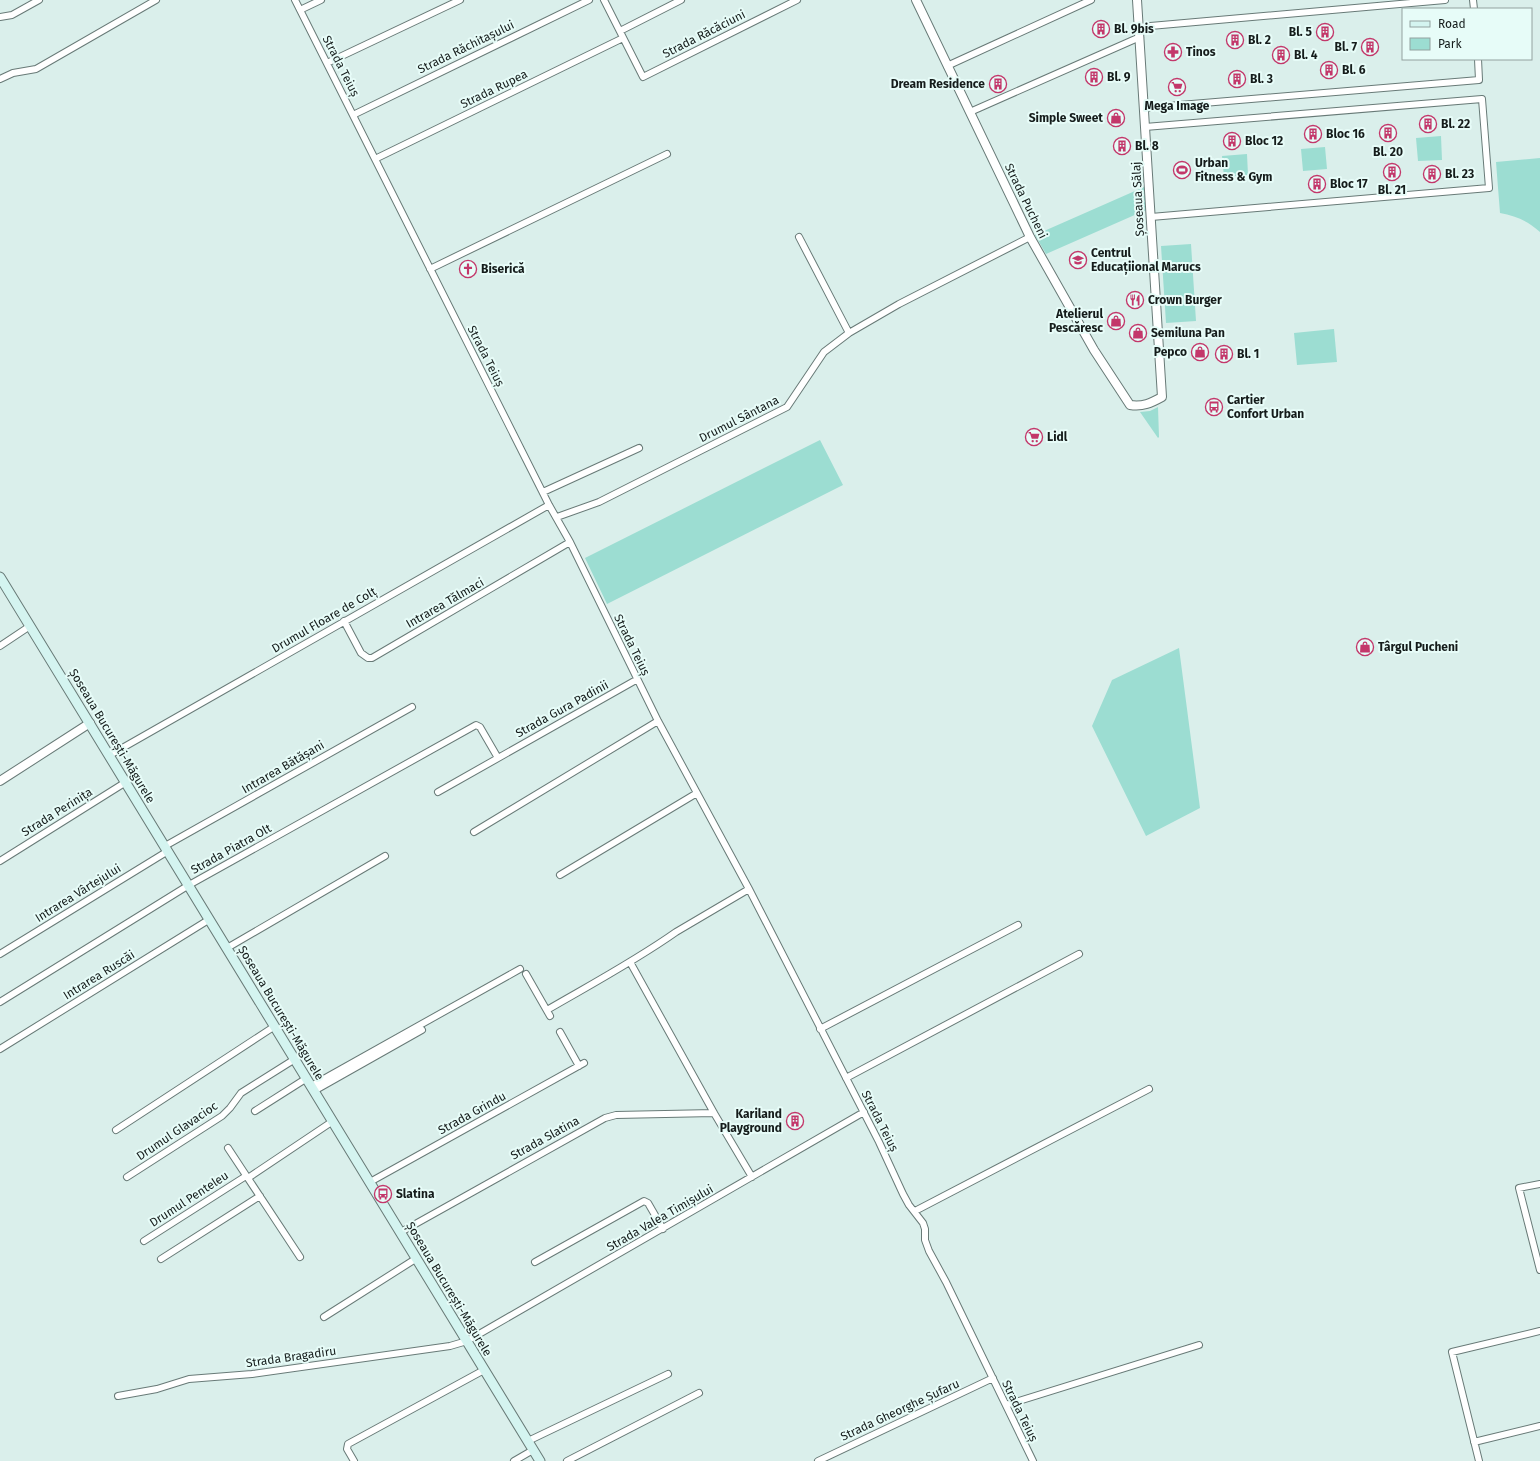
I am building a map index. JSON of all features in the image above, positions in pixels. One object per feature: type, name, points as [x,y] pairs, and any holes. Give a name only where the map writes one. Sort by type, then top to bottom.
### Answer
[{"type":"main road","name":"Șoseaua București-Măgurele","points":[[0,577],[540,1461]]},
{"type":"street","points":[[0,17],[12,15],[39,0]]},
{"type":"street","points":[[0,79],[12,74],[36,69],[156,0]]},
{"type":"street","name":"Strada Teiuș","points":[[295,0],[549,505],[570,542],[636,680],[749,889],[864,1112],[903,1194],[924,1226],[925,1240],[929,1252],[946,1282],[1033,1461]]},
{"type":"street","points":[[300,10],[321,0]]},
{"type":"street","points":[[326,63],[460,0]]},
{"type":"street","name":"Strada Răchitașului","points":[[352,115],[589,0]]},
{"type":"street","points":[[604,0],[623,38]]},
{"type":"street","points":[[620,31],[681,0]]},
{"type":"street","name":"Strada Răcăciuni","points":[[623,38],[643,77],[797,0]]},
{"type":"street","name":"Strada Pucheni","points":[[916,0],[1030,237],[1094,350],[1130,405]]},
{"type":"street","points":[[947,66],[1091,0]]},
{"type":"street","name":"Șoseaua Sălaj","points":[[1130,405],[1136,406],[1148,404],[1162,397],[1138,0]]},
{"type":"street","points":[[1139,27],[1445,0]]},
{"type":"street","points":[[970,112],[1140,37]]},
{"type":"street","name":"Strada Rupea","points":[[375,159],[623,38]]},
{"type":"street","points":[[1144,108],[1479,80],[1478,60]]},
{"type":"street","points":[[1145,127],[1482,99],[1489,188],[1151,217]]},
{"type":"street","points":[[430,269],[667,154]]},
{"type":"street","name":"Drumul Sântana","points":[[557,517],[599,502],[787,407],[824,352],[849,333],[899,304],[1030,237]]},
{"type":"street","points":[[798,238],[849,333]]},
{"type":"street","points":[[543,492],[639,448]]},
{"type":"street","name":"Drumul Floare de Colț","points":[[110,755],[549,505]]},
{"type":"street","name":"Intrarea Tălmaci","points":[[344,622],[361,653],[368,658],[372,658],[570,542]]},
{"type":"street","points":[[0,646],[30,626]]},
{"type":"street","name":"Strada Gura Padinii","points":[[438,792],[636,680]]},
{"type":"street","name":"Intrarea Bătășani","points":[[166,849],[412,706]]},
{"type":"street","points":[[474,832],[658,721]]},
{"type":"street","points":[[0,782],[90,723]]},
{"type":"street","name":"Strada Piatra Olt","points":[[0,1002],[189,885],[476,725],[498,758]]},
{"type":"street","name":"Strada Perinița","points":[[0,860],[126,782]]},
{"type":"street","points":[[560,875],[697,793]]},
{"type":"street","name":"Intrarea Vârtejului","points":[[0,954],[166,849]]},
{"type":"street","points":[[227,948],[385,856]]},
{"type":"street","points":[[547,1010],[630,962],[676,932],[749,889]]},
{"type":"street","name":"Intrarea Ruscăi","points":[[0,1049],[210,919]]},
{"type":"street","points":[[820,1029],[1018,925]]},
{"type":"street","points":[[846,1078],[1079,954]]},
{"type":"street","points":[[630,962],[752,1177]]},
{"type":"street","points":[[311,1085],[520,969]]},
{"type":"street","points":[[526,974],[550,1016]]},
{"type":"street","points":[[116,1130],[275,1026]]},
{"type":"street","points":[[255,1111],[422,1030]]},
{"type":"street","name":"Strada Grindu","points":[[370,1182],[582,1065],[560,1032]]},
{"type":"street","name":"Drumul Glavacioc","points":[[127,1177],[222,1116],[241,1093],[295,1059]]},
{"type":"street","points":[[915,1211],[1149,1089]]},
{"type":"street","name":"Strada Slatina","points":[[401,1232],[605,1118],[616,1115],[714,1112]]},
{"type":"street","name":"Strada Valea Timișului","points":[[466,1341],[864,1112]]},
{"type":"street","points":[[247,1177],[333,1121]]},
{"type":"street","name":"Drumul Penteleu","points":[[228,1148],[300,1257]]},
{"type":"street","name":"Drumul Penteleu","points":[[144,1241],[247,1177]]},
{"type":"street","points":[[1540,1184],[1519,1188],[1540,1270]]},
{"type":"street","points":[[161,1259],[260,1196]]},
{"type":"street","points":[[534,1262],[644,1201],[648,1202],[663,1229]]},
{"type":"street","points":[[324,1316],[417,1258]]},
{"type":"street","points":[[1479,1461],[1452,1352],[1540,1331]]},
{"type":"street","name":"Strada Bragadiru","points":[[118,1396],[157,1389],[189,1379],[252,1374],[450,1346],[466,1341]]},
{"type":"street","points":[[1006,1405],[1199,1345]]},
{"type":"street","points":[[354,1461],[347,1449],[348,1444],[484,1370]]},
{"type":"street","points":[[528,1441],[668,1374]]},
{"type":"street","name":"Strada Gheorghe Șufaru","points":[[818,1461],[992,1378]]},
{"type":"street","points":[[567,1461],[699,1394]]},
{"type":"street","points":[[1474,1442],[1540,1426]]},
{"type":"street","points":[[514,1461],[533,1450]]},
{"type":"green space","points":[[1441,136],[1442,160],[1418,161],[1416,138]]},
{"type":"green space","points":[[1325,147],[1327,169],[1303,171],[1301,149]]},
{"type":"green space","points":[[1247,154],[1248,175],[1224,177],[1222,156]]},
{"type":"green space","points":[[1540,158],[1540,232],[1522,220],[1500,213],[1496,162]]},
{"type":"green space","points":[[1144,187],[1146,210],[1046,254],[1035,235]]},
{"type":"green space","points":[[1191,244],[1196,321],[1166,323],[1161,246]]},
{"type":"green space","points":[[1334,329],[1337,362],[1297,365],[1294,333]]},
{"type":"green space","points":[[1158,407],[1158,438],[1140,412],[1150,411]]},
{"type":"green space","points":[[820,440],[843,485],[607,604],[585,558]]},
{"type":"green space","points":[[1179,648],[1200,808],[1146,836],[1092,726],[1112,680]]},
{"type":"place","name":"Bl. 9bis","points":[[1101,29]]},
{"type":"place","name":"Bl. 5","points":[[1325,32]]},
{"type":"place","name":"Bl. 2","points":[[1235,40]]},
{"type":"place","name":"Bl. 7","points":[[1370,47]]},
{"type":"place","name":"Tinos","points":[[1173,52]]},
{"type":"place","name":"Bl. 4","points":[[1281,55]]},
{"type":"place","name":"Bl. 6","points":[[1329,70]]},
{"type":"place","name":"Bl. 9","points":[[1094,77]]},
{"type":"place","name":"Bl. 3","points":[[1237,79]]},
{"type":"place","name":"Dream Residence","points":[[998,84]]},
{"type":"place","name":"Mega Image","points":[[1177,87]]},
{"type":"place","name":"Simple Sweet","points":[[1116,118]]},
{"type":"place","name":"Bl. 22","points":[[1428,124]]},
{"type":"place","name":"Bl. 20","points":[[1388,133]]},
{"type":"place","name":"Bloc 16","points":[[1313,134]]},
{"type":"place","name":"Bloc 12","points":[[1232,141]]},
{"type":"place","name":"Bl. 8","points":[[1122,146]]},
{"type":"place","name":"Urban Fitness & Gym","points":[[1182,170]]},
{"type":"place","name":"Bl. 21","points":[[1392,172]]},
{"type":"place","name":"Bl. 23","points":[[1432,174]]},
{"type":"place","name":"Bloc 17","points":[[1317,184]]},
{"type":"place","name":"Centrul Educațiional Marucs","points":[[1078,260]]},
{"type":"place","name":"Biserică","points":[[468,269]]},
{"type":"place","name":"Crown Burger","points":[[1135,300]]},
{"type":"place","name":"Atelierul Pescăresc","points":[[1116,321]]},
{"type":"place","name":"Semiluna Pan","points":[[1138,333]]},
{"type":"place","name":"Pepco","points":[[1200,352]]},
{"type":"place","name":"Bl. 1","points":[[1224,354]]},
{"type":"place","name":"Cartier Confort Urban","points":[[1214,407]]},
{"type":"place","name":"Lidl","points":[[1034,437]]},
{"type":"place","name":"Târgul Pucheni","points":[[1365,647]]},
{"type":"place","name":"Kariland Playground","points":[[795,1121]]},
{"type":"place","name":"Slatina","points":[[383,1194]]}]
